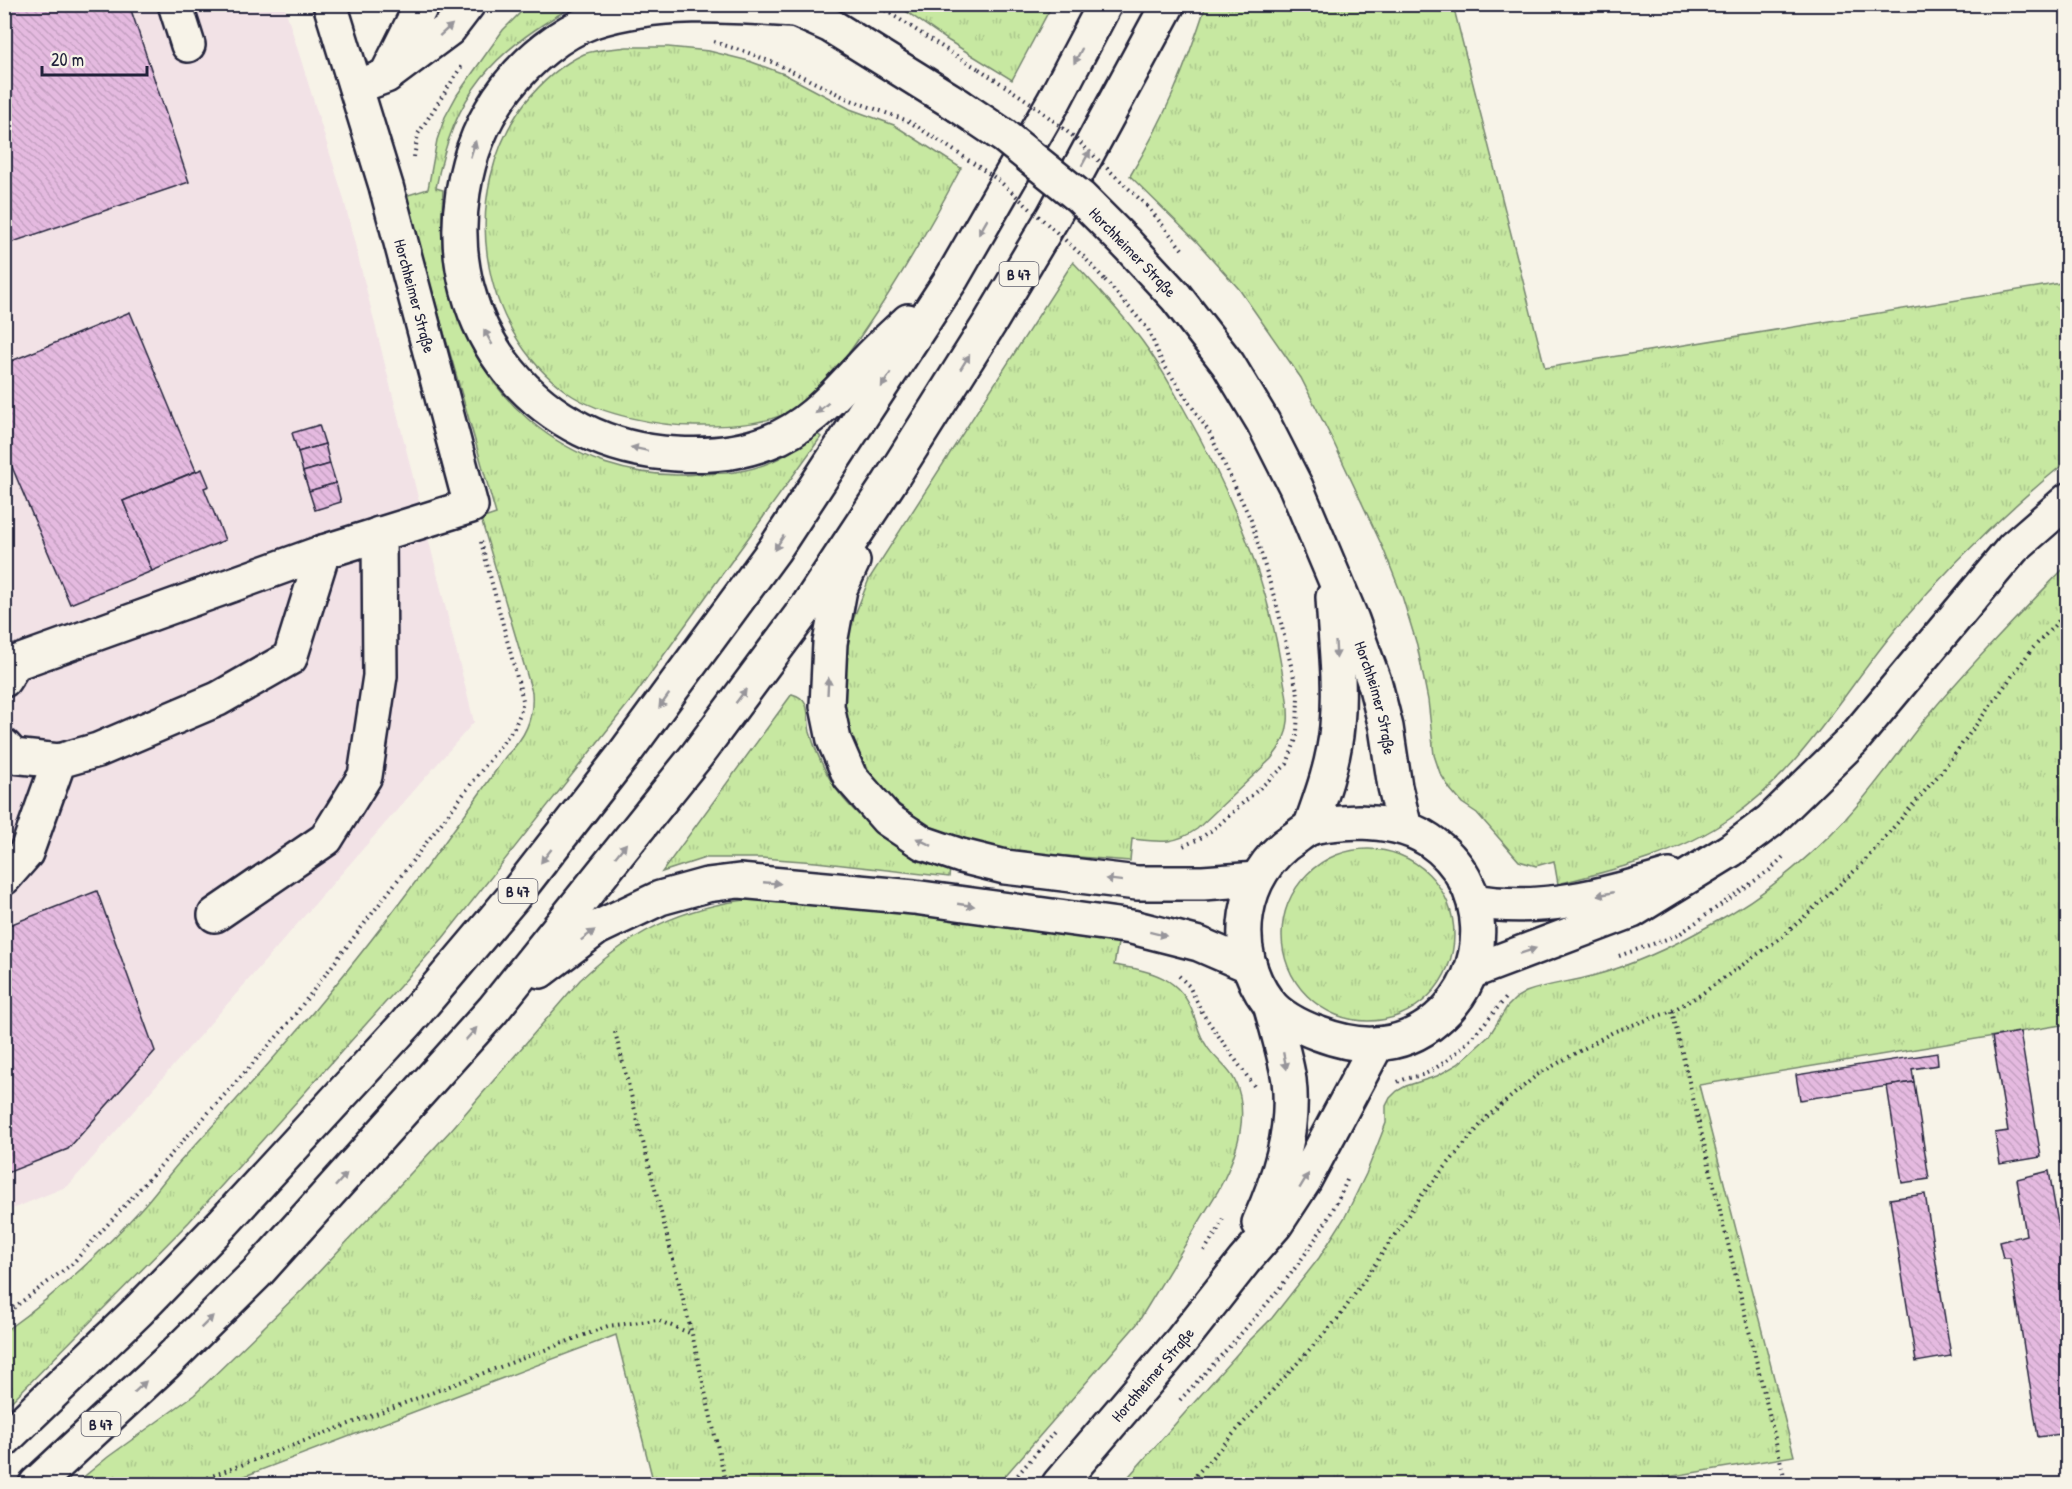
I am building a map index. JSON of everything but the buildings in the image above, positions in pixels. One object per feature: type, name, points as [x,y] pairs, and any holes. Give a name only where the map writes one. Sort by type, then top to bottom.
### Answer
[{"type":"main road","points":[[175,4],[188,45]]},
{"type":"main road","name":"Horchheimer Straße","points":[[330,4],[386,186],[471,506]]},
{"type":"main road","points":[[386,76],[422,4]]},
{"type":"main road","points":[[356,87],[386,76],[449,29],[468,4]]},
{"type":"main road","name":"B 47","points":[[4,1440],[139,1310],[224,1222],[406,1024],[514,896],[622,757],[774,550],[952,278],[1049,111],[1105,4]]},
{"type":"main road","name":"B 47","points":[[36,1485],[166,1363],[257,1272],[493,1010],[698,755],[809,604],[889,483],[1053,217],[1168,4]]},
{"type":"main road","points":[[804,11],[725,5],[677,5],[651,7],[594,20],[576,28],[539,55],[514,78],[493,105],[477,137],[467,170],[461,207],[459,244],[463,276],[473,308],[503,365],[533,397],[558,416],[596,437],[637,450],[666,454],[702,456],[732,453],[770,442],[804,422],[833,399],[862,366],[952,278]]},
{"type":"main road","name":"Horchheimer Straße","points":[[804,11],[958,105],[1004,136],[1080,197],[1176,297],[1228,364],[1263,422],[1296,487],[1375,684],[1386,727],[1395,786],[1405,828]]},
{"type":"main road","points":[[889,483],[840,589],[830,643],[827,706],[834,740],[850,777],[887,819],[923,843],[961,856],[1005,867],[1137,883],[1203,883],[1257,879]]},
{"type":"main road","points":[[1473,971],[1632,912],[1731,850],[1770,821],[1852,741],[2013,549],[2067,500]]},
{"type":"main road","points":[[4,680],[15,663],[323,552],[471,506]]},
{"type":"main road","points":[[215,915],[326,839],[365,776],[380,676],[379,534]]},
{"type":"main road","points":[[4,746],[13,756],[59,761],[98,750],[218,699],[290,658],[323,552]]},
{"type":"main road","name":"Horchheimer Straße","points":[[1310,828],[1330,769],[1337,726],[1338,687],[1331,571]]},
{"type":"main road","points":[[4,878],[26,853],[59,761]]},
{"type":"main road","points":[[1359,822],[1382,823],[1405,828],[1428,840],[1448,856],[1464,877],[1474,901],[1479,933],[1473,971],[1457,999],[1430,1026],[1395,1041],[1354,1044],[1332,1039],[1292,1020],[1270,1004],[1259,988],[1250,966],[1244,936],[1246,907],[1257,879],[1269,860],[1285,844],[1310,828],[1359,822]]},
{"type":"main road","points":[[1474,901],[1498,905],[1551,904],[1614,892],[1702,867]]},
{"type":"main road","points":[[493,1010],[597,928],[660,898],[707,885],[739,881],[914,897],[1132,927],[1199,944],[1250,966]]},
{"type":"main road","name":"Horchheimer Straße","points":[[1244,1261],[1269,1201],[1288,1135],[1289,1081],[1270,1004]]},
{"type":"main road","name":"Horchheimer Straße","points":[[1059,1485],[1182,1340],[1276,1224],[1304,1181],[1377,1044]]},
{"type":"path","points":[[875,4],[1031,103],[1074,137],[1147,206]]},
{"type":"path","points":[[704,40],[746,52],[779,65],[848,99],[908,121],[997,179],[1083,256],[1106,280]]},
{"type":"path","points":[[386,186],[414,177],[413,160],[418,134],[466,59]]},
{"type":"path","points":[[4,1315],[72,1264],[283,1030],[514,728],[523,700],[471,506]]},
{"type":"path","points":[[1188,1485],[1340,1316],[1421,1196],[1488,1116],[1537,1075],[1613,1032],[1672,1011],[1700,996],[1782,937],[1860,864],[1942,771],[2032,649],[2067,611]]},
{"type":"path","points":[[1613,958],[1677,935],[1770,870],[1787,853]]},
{"type":"path","points":[[1392,1087],[1400,1080],[1427,1074],[1459,1052],[1482,1029],[1511,993]]},
{"type":"path","points":[[1672,1011],[1786,1485]]},
{"type":"path","points":[[615,1032],[692,1334],[726,1485]]},
{"type":"path","points":[[1179,1401],[1277,1291],[1315,1238],[1342,1192],[1350,1173]]},
{"type":"path","points":[[191,1485],[608,1326],[657,1320],[692,1334]]},
{"type":"shaded area","points":[[5,5],[284,5],[343,196],[474,722],[68,1186],[5,1212]]},
{"type":"green space","points":[[528,5],[576,5],[522,39],[500,57],[482,78],[466,100],[454,126],[436,188],[443,190],[443,254],[455,309],[474,351],[499,388],[529,420],[565,446],[606,464],[650,473],[730,473],[746,470],[778,459],[816,433],[821,437],[635,695],[443,938],[189,1222],[5,1408],[5,1331],[58,1290],[108,1244],[286,1044],[343,976],[438,852],[523,735],[530,719],[532,692],[481,519],[496,514],[405,196],[428,189],[437,140],[445,117],[457,95],[503,30]]},
{"type":"green space","points":[[897,5],[1052,5],[1012,80]]},
{"type":"green space","points":[[1206,5],[1453,5],[1545,368],[2067,282],[2067,461],[2001,518],[1940,580],[1901,623],[1802,752],[1757,798],[1711,831],[1669,851],[1625,866],[1558,884],[1554,861],[1536,866],[1519,861],[1477,813],[1462,803],[1440,773],[1434,755],[1428,700],[1417,645],[1402,596],[1383,548],[1301,378],[1239,289],[1197,242],[1130,176],[1154,134],[1173,93]]},
{"type":"green space","points":[[627,47],[668,47],[709,51],[749,61],[784,74],[850,109],[894,125],[961,168],[904,269],[852,349],[819,389],[799,406],[777,417],[725,426],[685,426],[650,422],[597,408],[568,393],[537,366],[514,333],[497,297],[488,258],[485,217],[491,177],[503,139],[524,104],[559,69],[589,52]]},
{"type":"green space","points":[[1073,262],[1098,288],[1150,352],[1217,471],[1256,565],[1274,631],[1288,703],[1288,725],[1285,736],[1271,759],[1189,834],[1166,841],[1132,839],[1130,861],[989,850],[939,832],[916,818],[876,781],[861,758],[849,734],[839,678],[849,630],[869,579]]},
{"type":"green space","points":[[2067,565],[2067,1024],[1699,1085],[1794,1456],[1625,1484],[1122,1484],[1245,1345],[1272,1318],[1319,1258],[1345,1217],[1366,1174],[1386,1123],[1386,1106],[1397,1091],[1437,1076],[1458,1064],[1489,1036],[1507,1007],[1526,992],[1608,972],[1654,954],[1733,912],[1773,885],[1811,853],[1846,818],[1943,698]]},
{"type":"green space","points":[[792,694],[806,705],[810,732],[816,750],[841,796],[854,810],[883,833],[950,869],[949,877],[762,858],[705,858],[662,872]]},
{"type":"green space","points":[[1368,849],[1385,850],[1401,855],[1416,863],[1429,874],[1440,887],[1448,902],[1453,918],[1453,952],[1448,968],[1440,983],[1429,996],[1416,1007],[1401,1015],[1385,1020],[1368,1021],[1351,1020],[1335,1015],[1320,1007],[1307,996],[1296,983],[1288,968],[1283,952],[1282,935],[1283,918],[1288,902],[1296,887],[1307,874],[1320,863],[1335,855],[1351,850]]},
{"type":"green space","points":[[773,897],[1119,938],[1114,965],[1152,973],[1163,978],[1181,992],[1204,1041],[1229,1071],[1240,1094],[1241,1123],[1230,1165],[1218,1191],[1137,1324],[998,1484],[654,1484],[616,1335],[224,1484],[75,1484],[108,1457],[194,1395],[301,1291],[451,1130],[580,980],[602,961],[646,931],[693,911],[718,904]]}]
